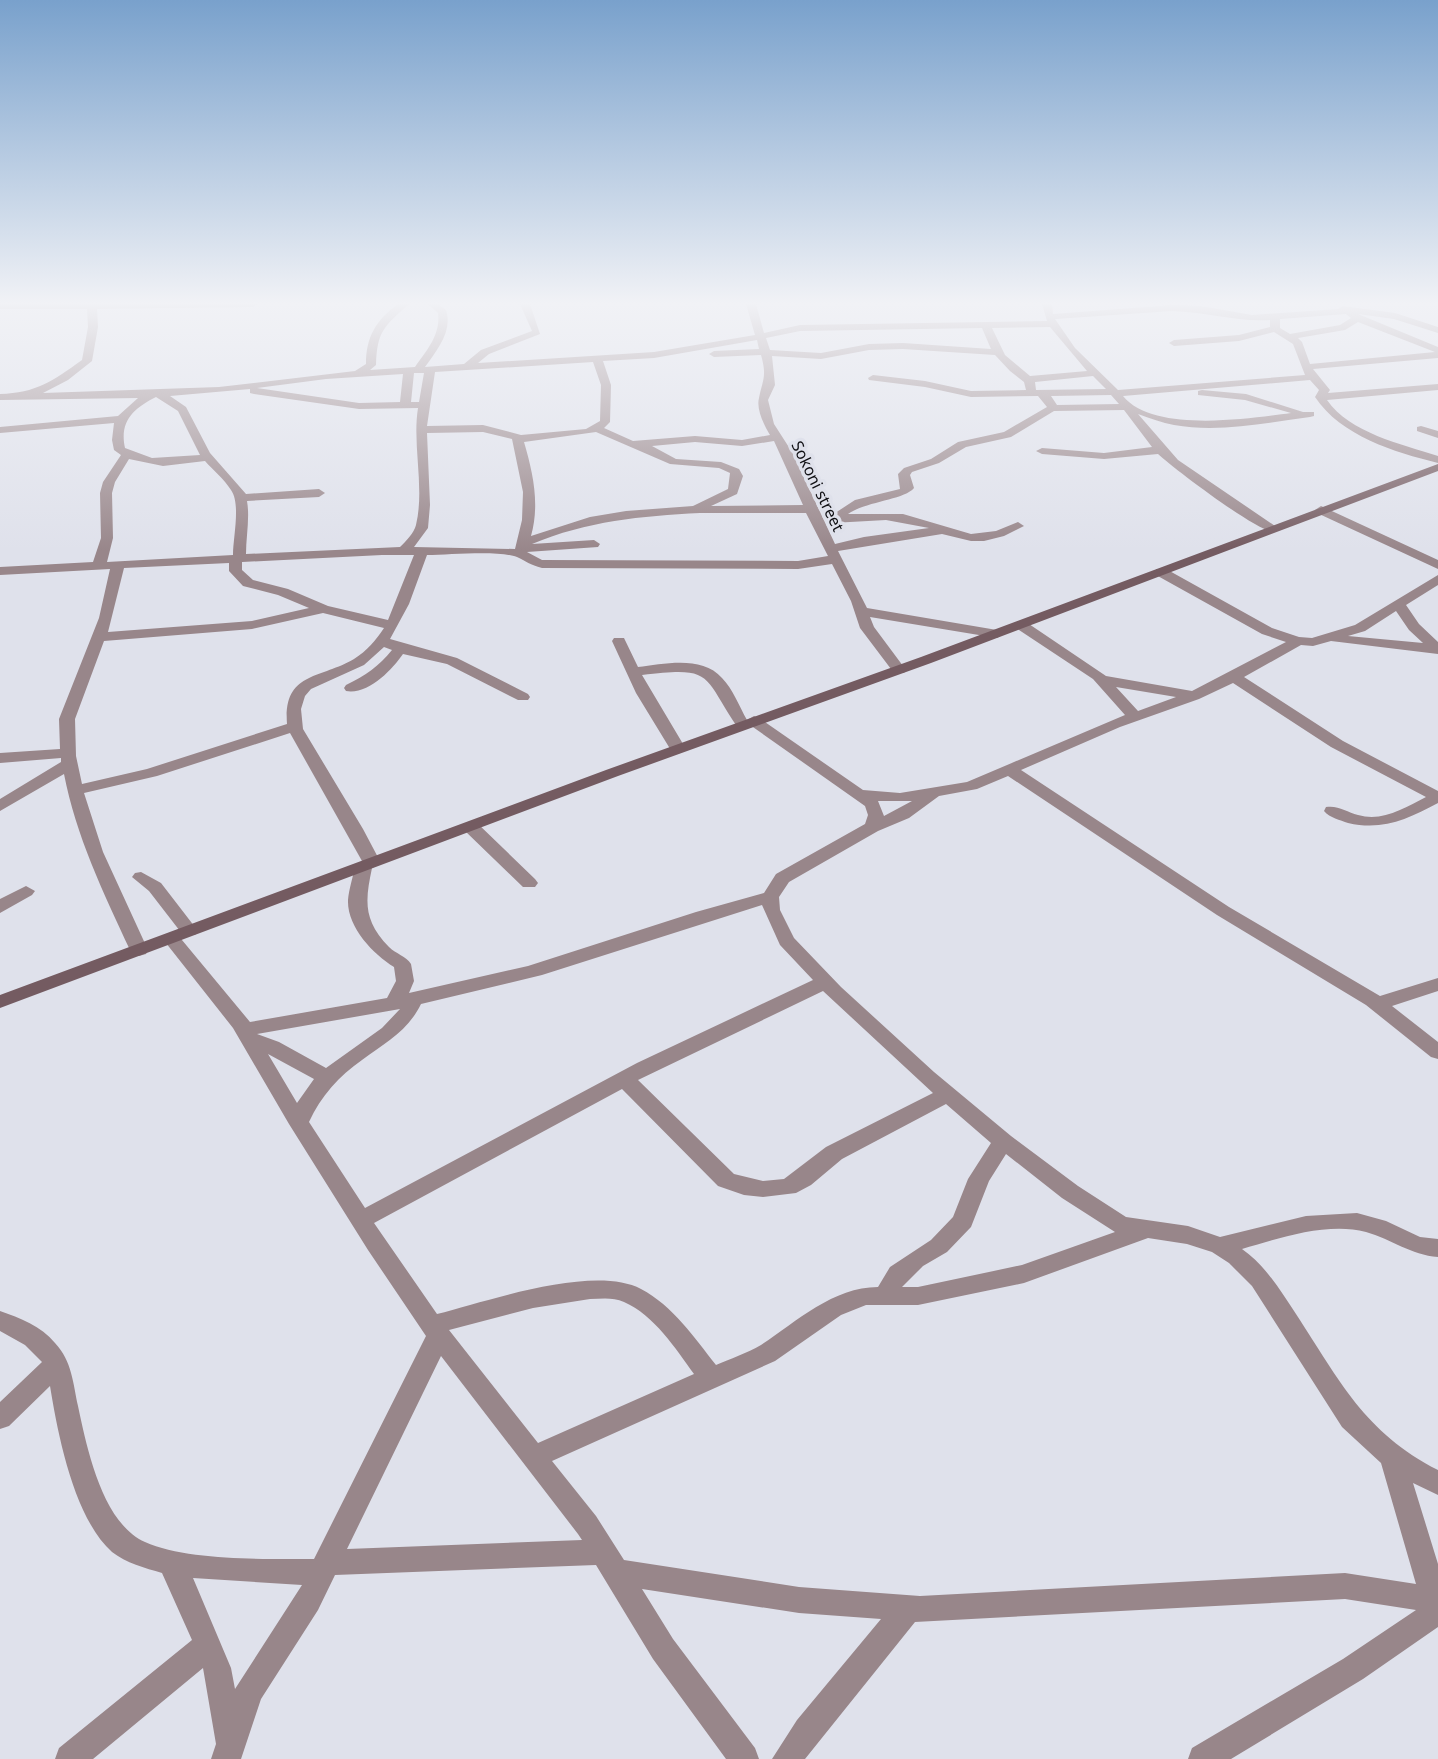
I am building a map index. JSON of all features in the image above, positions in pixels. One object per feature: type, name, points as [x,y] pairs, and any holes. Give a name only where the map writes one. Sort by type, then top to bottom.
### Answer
[{"type":"street","points":[[28,397],[49,386]]},
{"type":"street","points":[[0,397],[156,394],[253,386]]},
{"type":"street","points":[[405,405],[413,386]]},
{"type":"street","points":[[404,551],[422,528],[421,430],[425,405],[422,386]]},
{"type":"street","points":[[517,439],[578,434],[598,429],[605,422],[606,386]]},
{"type":"street","name":"Sokoni street","points":[[769,386],[763,400],[769,424],[786,452],[867,628],[899,670]]},
{"type":"street","points":[[935,386],[971,394],[1115,392],[1197,386]]},
{"type":"street","points":[[1033,386],[1036,392],[1052,403],[1052,408]]},
{"type":"street","points":[[1109,386],[1161,450],[1209,488],[1271,529]]},
{"type":"street","points":[[1320,397],[1325,390],[1321,386]]},
{"type":"street","points":[[1185,387],[1214,396],[1246,397],[1310,414]]},
{"type":"street","points":[[1320,397],[1438,387]]},
{"type":"street","points":[[236,388],[359,407],[425,405]]},
{"type":"street","points":[[182,409],[206,391]]},
{"type":"street","points":[[156,394],[182,409],[207,457],[235,484],[243,512],[236,571],[243,581],[283,592],[323,609],[390,625]]},
{"type":"street","points":[[156,394],[132,405],[122,419],[116,439],[120,450],[140,461],[154,463],[207,457]]},
{"type":"street","points":[[1320,397],[1333,414],[1359,431],[1438,460]]},
{"type":"street","points":[[837,518],[846,507],[860,501],[904,492],[908,488],[904,474],[908,470],[935,461],[962,444],[1007,435],[1052,408],[1125,407],[1175,422],[1199,424],[1242,423],[1310,414],[1333,414]]},
{"type":"street","points":[[0,430],[122,419]]},
{"type":"street","points":[[598,429],[621,442],[640,445],[695,439],[742,443],[776,437]]},
{"type":"street","points":[[1421,429],[1438,435]]},
{"type":"street","points":[[421,430],[485,430],[511,434],[517,439],[531,488],[527,533],[519,549]]},
{"type":"street","points":[[640,445],[674,462],[721,465],[735,471],[737,476],[733,491],[689,511]]},
{"type":"street","points":[[1042,451],[1104,456],[1161,450]]},
{"type":"street","points":[[99,565],[107,538],[106,493],[109,482],[127,454]]},
{"type":"street","points":[[0,1002],[678,749],[997,634],[1438,467]]},
{"type":"street","points":[[240,498],[319,493]]},
{"type":"street","points":[[1321,510],[1438,565]]},
{"type":"street","points":[[519,549],[546,532],[597,519],[689,511],[813,514],[837,518],[905,518],[973,539],[989,539],[1018,526]]},
{"type":"street","points":[[590,564],[597,519]]},
{"type":"street","points":[[519,549],[542,564],[799,565],[864,541],[944,530]]},
{"type":"street","points":[[0,571],[594,544]]},
{"type":"street","points":[[298,1122],[306,1104],[328,1078],[355,1055],[382,1040],[399,1025],[405,1000],[405,971],[402,964],[383,952],[359,916],[357,898],[368,864],[355,829],[295,726],[291,709],[293,698],[299,690],[371,653],[382,640],[408,590],[422,551]]},
{"type":"street","points":[[118,564],[106,618],[67,719],[69,758],[75,790],[94,852],[139,950]]},
{"type":"street","points":[[1161,572],[1267,631],[1298,641],[1313,642],[1331,639],[1360,628],[1438,579]]},
{"type":"street","points":[[1398,603],[1414,627],[1437,649]]},
{"type":"street","points":[[97,637],[251,625],[323,609]]},
{"type":"street","points":[[861,611],[997,634]]},
{"type":"street","points":[[1021,625],[1102,680],[1135,717]]},
{"type":"street","points":[[1331,639],[1437,649]]},
{"type":"street","points":[[382,640],[400,648],[453,661],[523,697]]},
{"type":"street","points":[[619,641],[633,672],[678,749]]},
{"type":"street","points":[[858,794],[900,798],[971,786],[1035,757],[1194,696],[1298,641]]},
{"type":"street","points":[[351,688],[375,678],[400,648]]},
{"type":"street","points":[[633,672],[685,668],[709,674],[749,723],[872,804],[876,815],[872,827]]},
{"type":"street","points":[[1234,677],[1337,744],[1438,797]]},
{"type":"street","points":[[1102,680],[1194,696]]},
{"type":"street","points":[[75,790],[150,772],[295,726]]},
{"type":"street","points":[[0,758],[69,758]]},
{"type":"street","points":[[0,806],[69,758]]},
{"type":"street","points":[[1010,769],[1061,806],[1212,904],[1377,1004],[1438,1052]]},
{"type":"street","points":[[934,793],[903,814],[872,827],[782,878],[770,897],[771,911],[786,941],[825,982],[948,1094],[1003,1141],[1070,1192],[1121,1225],[1188,1235],[1220,1246],[1237,1257],[1260,1279],[1350,1419],[1392,1456],[1438,1483]]},
{"type":"street","points":[[1332,811],[1364,823],[1380,823],[1438,797]]},
{"type":"street","points":[[470,826],[529,883]]},
{"type":"street","points":[[141,877],[155,887],[180,935],[248,1035],[298,1122],[435,1330],[587,1525],[663,1649],[744,1759]]},
{"type":"street","points":[[0,907],[26,891]]},
{"type":"street","points":[[248,1035],[500,980],[592,953],[698,915],[770,897]]},
{"type":"street","points":[[361,1220],[624,1079],[825,982]]},
{"type":"street","points":[[1377,1004],[1438,984]]},
{"type":"street","points":[[248,1035],[328,1078]]},
{"type":"street","points":[[624,1079],[726,1180],[763,1189],[788,1187],[803,1180],[834,1153],[948,1094]]},
{"type":"street","points":[[884,1296],[898,1274],[939,1246],[963,1221],[979,1179],[1003,1141]]},
{"type":"street","points":[[1220,1246],[1314,1224],[1358,1222],[1388,1231],[1425,1249],[1438,1248]]},
{"type":"street","points":[[533,1457],[766,1354],[833,1308],[865,1296],[918,1296],[1024,1274],[1148,1229]]},
{"type":"street","points":[[228,1752],[249,1691],[308,1601],[435,1330],[543,1297],[597,1289],[629,1293],[666,1321],[711,1378]]},
{"type":"street","points":[[0,1321],[14,1325],[36,1340],[57,1364],[66,1411],[94,1507],[124,1545],[170,1561],[262,1571],[609,1561],[686,1584],[799,1600],[909,1608],[1345,1586],[1437,1604]]},
{"type":"street","points":[[0,1418],[57,1364]]},
{"type":"street","points":[[1392,1456],[1437,1604]]},
{"type":"street","points":[[170,1561],[193,1606],[217,1668],[228,1752]]},
{"type":"street","points":[[1203,1759],[1353,1669],[1437,1604]]},
{"type":"street","points":[[787,1759],[807,1730],[909,1608]]},
{"type":"street","points":[[70,1759],[208,1645]]}]
